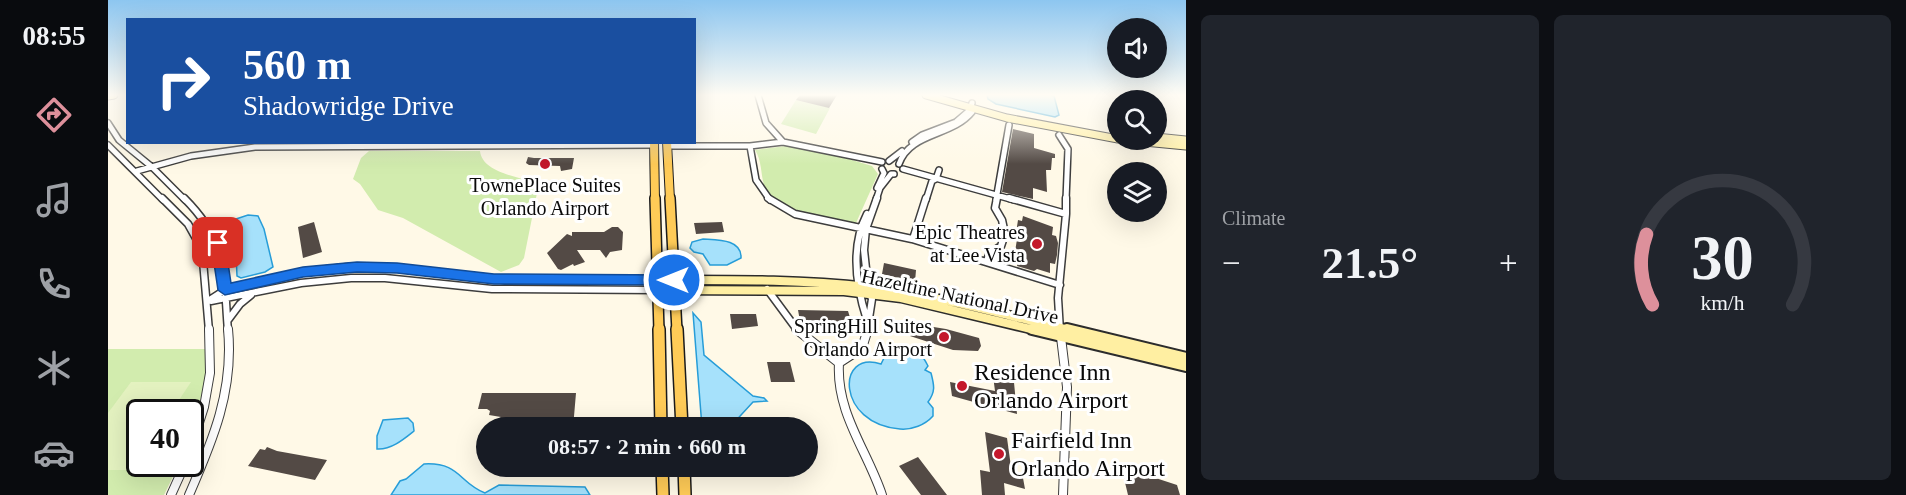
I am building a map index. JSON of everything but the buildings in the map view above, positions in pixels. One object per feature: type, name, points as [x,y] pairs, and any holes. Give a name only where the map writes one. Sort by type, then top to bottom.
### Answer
[{"type":"main road","points":[[661,144],[668,158]]},
{"type":"main road","points":[[661,144],[668,158],[681,417]]},
{"type":"main road","points":[[661,144],[658,285],[661,417]]},
{"type":"main road","points":[[662,477],[663,495]]},
{"type":"main road","points":[[684,477],[685,495]]},
{"type":"street","points":[[765,118],[766,123],[783,142]]},
{"type":"street","points":[[881,166],[917,137],[955,122],[959,118]]},
{"type":"street","points":[[863,229],[880,188],[891,174],[899,169],[904,152],[921,140],[963,124],[967,118]]},
{"type":"street","points":[[1008,118],[1058,133],[1107,138]]},
{"type":"street","points":[[1031,118],[1107,131]]},
{"type":"street","points":[[108,123],[120,140],[152,166],[203,217],[218,243],[228,321],[230,356],[228,385],[210,448],[189,495]]},
{"type":"street","points":[[987,262],[989,254],[1001,246],[1003,238],[1004,219],[995,208],[1009,125]]},
{"type":"street","points":[[1058,133],[1068,149],[1066,214],[1060,285],[1060,332],[1067,387],[1063,495]]},
{"type":"street","points":[[1167,138],[1186,140]]},
{"type":"street","points":[[137,171],[175,159],[224,149],[294,144],[750,146],[783,142],[816,147],[860,158],[881,166],[1066,214]]},
{"type":"street","points":[[1167,144],[1186,146]]},
{"type":"street","points":[[108,145],[137,171],[188,224],[202,249],[208,302],[209,381],[204,407]]},
{"type":"street","points":[[750,146],[758,185],[769,201],[795,214],[913,239],[1060,285]]},
{"type":"street","points":[[161,175],[175,159]]},
{"type":"street","points":[[889,161],[899,169]]},
{"type":"street","points":[[868,322],[863,290],[863,229],[884,173],[881,166]]},
{"type":"street","points":[[913,239],[932,181],[936,179],[939,170]]},
{"type":"street","points":[[188,224],[203,217]]},
{"type":"street","name":"Hazeltine National Drive","points":[[208,302],[225,290],[303,272],[357,267],[397,268],[494,279],[658,285]]},
{"type":"street","name":"Hazeltine National Drive","points":[[208,302],[311,281],[360,277],[492,289],[674,285],[863,290]]},
{"type":"street","name":"Hazeltine National Drive","points":[[674,285],[787,280],[863,290],[1186,358]]},
{"type":"street","points":[[767,289],[794,328],[839,363]]},
{"type":"street","points":[[863,290],[872,299],[866,340],[862,348],[839,363],[837,377],[840,399],[877,475],[882,495]]},
{"type":"street","points":[[228,321],[240,304],[257,292]]},
{"type":"street","name":"Hazeltine National Drive","points":[[1060,332],[1186,366]]},
{"type":"street","points":[[171,495],[179,477]]},
{"type":"green space","points":[[785,118],[825,118],[816,134],[781,124]]},
{"type":"green space","points":[[786,146],[801,147],[872,166],[878,174],[856,223],[806,213],[781,204],[772,198],[764,185],[755,150]]},
{"type":"green space","points":[[369,151],[480,151],[482,158],[495,169],[539,183],[524,258],[519,265],[501,272],[403,218],[378,210],[360,184],[353,179],[361,158]]},
{"type":"green space","points":[[108,349],[207,349],[205,382],[200,399],[126,399],[126,477],[173,477],[164,495],[108,495]]},
{"type":"green space","points":[[131,382],[191,382],[180,399],[126,399],[126,470],[108,470],[108,413]]},
{"type":"water","points":[[248,215],[258,216],[264,229],[273,267],[265,272],[241,278],[237,276],[236,255],[224,226],[230,221]]},
{"type":"water","points":[[703,239],[721,240],[733,244],[740,252],[741,258],[727,265],[710,265],[703,254],[694,252],[690,248],[692,242]]},
{"type":"water","points":[[693,313],[701,322],[704,355],[753,396],[764,398],[767,401],[753,402],[739,417],[701,417]]},
{"type":"water","points":[[904,348],[919,353],[928,366],[925,370],[931,373],[934,388],[928,402],[933,408],[933,416],[914,428],[900,429],[879,424],[864,415],[854,402],[850,389],[850,377],[856,367],[866,362],[881,364],[884,358]]},
{"type":"water","points":[[408,418],[413,423],[414,431],[392,446],[377,449],[377,436],[383,420]]},
{"type":"water","points":[[424,464],[445,466],[485,493],[499,485],[585,487],[590,495],[391,495],[400,481],[406,479]]},
{"type":"place","name":"TownePlace Suites Orlando Airport","points":[[545,164]]},
{"type":"place","name":"Epic Theatres at Lee Vista","points":[[1037,244]]},
{"type":"place","name":"SpringHill Suites Orlando Airport","points":[[944,337]]},
{"type":"place","name":"Residence Inn Orlando Airport","points":[[962,386]]},
{"type":"place","name":"Fairfield Inn Orlando Airport","points":[[999,454]]},
{"type":"route","points":[[218,243],[225,290],[284,275],[329,268],[373,266],[468,277],[533,281],[674,280]]}]
